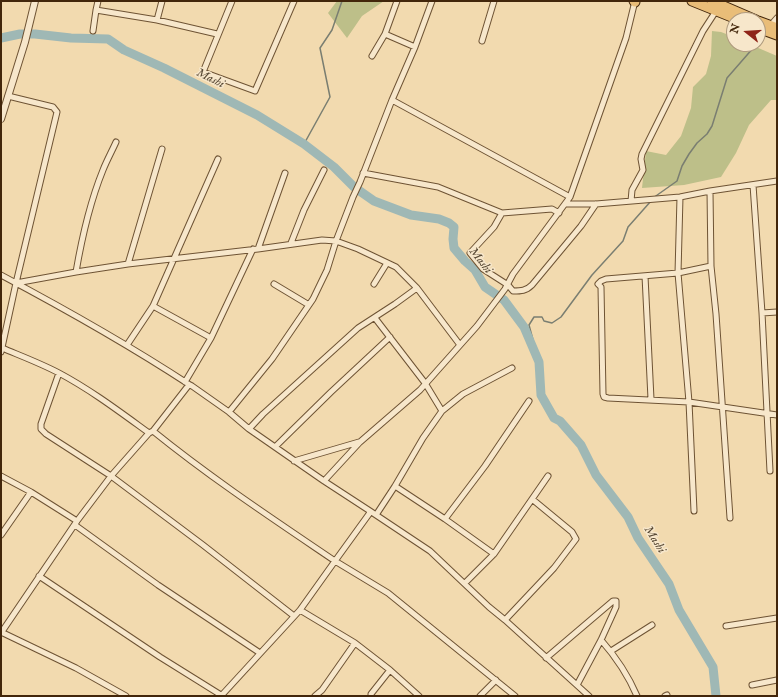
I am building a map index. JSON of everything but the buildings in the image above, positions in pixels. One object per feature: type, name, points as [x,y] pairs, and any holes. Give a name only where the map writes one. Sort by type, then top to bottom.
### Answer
[{"type":"highway","points":[[692,1],[726,15]]},
{"type":"highway","points":[[712,1],[738,12]]},
{"type":"highway","points":[[766,31],[777,35]]},
{"type":"street","points":[[1,119],[25,42],[35,1]]},
{"type":"street","points":[[94,31],[98,1]]},
{"type":"street","points":[[157,20],[162,1]]},
{"type":"street","points":[[232,1],[217,34],[203,72],[255,91],[294,1]]},
{"type":"street","points":[[372,56],[385,34],[397,1]]},
{"type":"street","points":[[229,412],[272,359],[309,305],[327,270],[336,241],[353,197],[415,47],[432,1]]},
{"type":"street","points":[[482,41],[494,1]]},
{"type":"street","points":[[324,481],[325,478],[360,442],[415,394],[477,326],[570,197],[626,38],[635,1]]},
{"type":"street","points":[[96,10],[157,20],[217,34]]},
{"type":"street","points":[[633,201],[632,190],[643,170],[641,159],[642,154],[703,31],[716,11]]},
{"type":"street","points":[[773,27],[777,18]]},
{"type":"street","points":[[385,34],[415,47]]},
{"type":"street","points":[[8,96],[53,107],[57,112],[16,283],[2,350],[59,373],[151,432],[217,480],[336,561],[388,593],[515,696]]},
{"type":"street","points":[[392,100],[570,197]]},
{"type":"street","points":[[76,272],[88,216],[103,169],[116,142]]},
{"type":"street","points":[[128,264],[162,149]]},
{"type":"street","points":[[127,345],[153,306],[218,159]]},
{"type":"street","points":[[291,243],[304,210],[324,170]]},
{"type":"street","points":[[126,696],[76,668],[1,633],[76,523],[111,476],[151,432],[187,383],[256,249],[285,172]]},
{"type":"street","points":[[363,173],[438,187],[502,213],[552,209],[559,212]]},
{"type":"street","points":[[565,204],[596,204],[680,197],[777,181]]},
{"type":"street","points":[[753,185],[762,313],[770,471]]},
{"type":"street","points":[[710,191],[711,266],[723,407],[730,518]]},
{"type":"street","points":[[680,197],[678,273],[690,402],[694,511]]},
{"type":"street","points":[[502,213],[494,227],[470,253],[483,269],[506,287],[513,291],[527,290],[580,226],[596,204]]},
{"type":"street","points":[[16,283],[128,264],[256,249],[291,243],[322,240],[336,241],[358,249],[396,267],[417,288],[460,345]]},
{"type":"street","points":[[374,284],[387,263]]},
{"type":"street","points":[[711,266],[678,273],[606,279],[598,284],[601,287],[603,394],[608,398],[690,402],[777,415]]},
{"type":"street","points":[[1,275],[67,310],[127,345],[187,383],[229,412],[249,429],[294,461],[430,551],[489,607],[589,696]]},
{"type":"street","points":[[645,276],[651,399]]},
{"type":"street","points":[[274,284],[309,305]]},
{"type":"street","points":[[249,429],[263,414],[358,328],[417,288]]},
{"type":"street","points":[[153,306],[211,338]]},
{"type":"street","points":[[762,313],[777,312]]},
{"type":"street","points":[[374,318],[425,383],[442,411]]},
{"type":"street","points":[[275,447],[390,337]]},
{"type":"street","points":[[376,515],[423,438],[442,411],[463,394],[512,368]]},
{"type":"street","points":[[59,373],[41,424],[41,429],[46,434],[111,476],[294,616]]},
{"type":"street","points":[[445,519],[485,466],[529,401]]},
{"type":"street","points":[[294,461],[360,442]]},
{"type":"street","points":[[1,476],[31,492],[76,523],[158,585],[260,653]]},
{"type":"street","points":[[465,583],[494,554],[548,476]]},
{"type":"street","points":[[395,486],[494,554]]},
{"type":"street","points":[[1,534],[31,492]]},
{"type":"street","points":[[505,620],[554,568],[576,539],[572,532],[532,499]]},
{"type":"street","points":[[39,576],[221,696],[300,610],[370,511]]},
{"type":"street","points":[[546,658],[611,603],[616,601],[616,607],[601,640],[577,685]]},
{"type":"street","points":[[300,610],[355,643],[390,670],[418,696]]},
{"type":"street","points":[[726,626],[777,618]]},
{"type":"street","points":[[611,651],[652,625]]},
{"type":"street","points":[[601,640],[611,651],[630,680],[637,696]]},
{"type":"street","points":[[316,696],[321,693],[355,643]]},
{"type":"street","points":[[371,696],[390,670]]},
{"type":"street","points":[[480,696],[496,680]]},
{"type":"street","points":[[752,685],[777,680]]},
{"type":"green space","points":[[337,1],[384,1],[362,16],[347,38],[328,13]]},
{"type":"green space","points":[[712,31],[726,34],[726,52],[766,51],[777,56],[777,100],[771,100],[749,125],[736,153],[721,177],[684,185],[642,188],[646,151],[666,155],[681,136],[691,108],[693,87],[706,74],[711,56]]},
{"type":"waterway","points":[[304,144],[330,97],[320,48],[332,30],[342,1]]},
{"type":"waterway","name":"Mashi","points":[[1,38],[20,34],[35,34],[71,38],[108,39],[124,50],[164,68],[257,115],[304,144],[334,167],[354,187],[374,201],[411,215],[439,219],[454,227],[454,248],[475,270],[485,287],[504,300],[524,327],[539,362],[541,395],[554,418],[560,421],[581,445],[596,475],[628,517],[638,538],[669,584],[679,610],[713,667],[716,696]]},
{"type":"waterway","points":[[653,198],[677,181],[682,166],[689,154],[697,143],[707,134],[712,126],[727,78],[750,52]]},
{"type":"waterway","points":[[539,362],[529,325],[534,317],[542,317],[544,321],[552,323],[561,317],[592,275],[623,241],[628,227],[651,201]]}]
